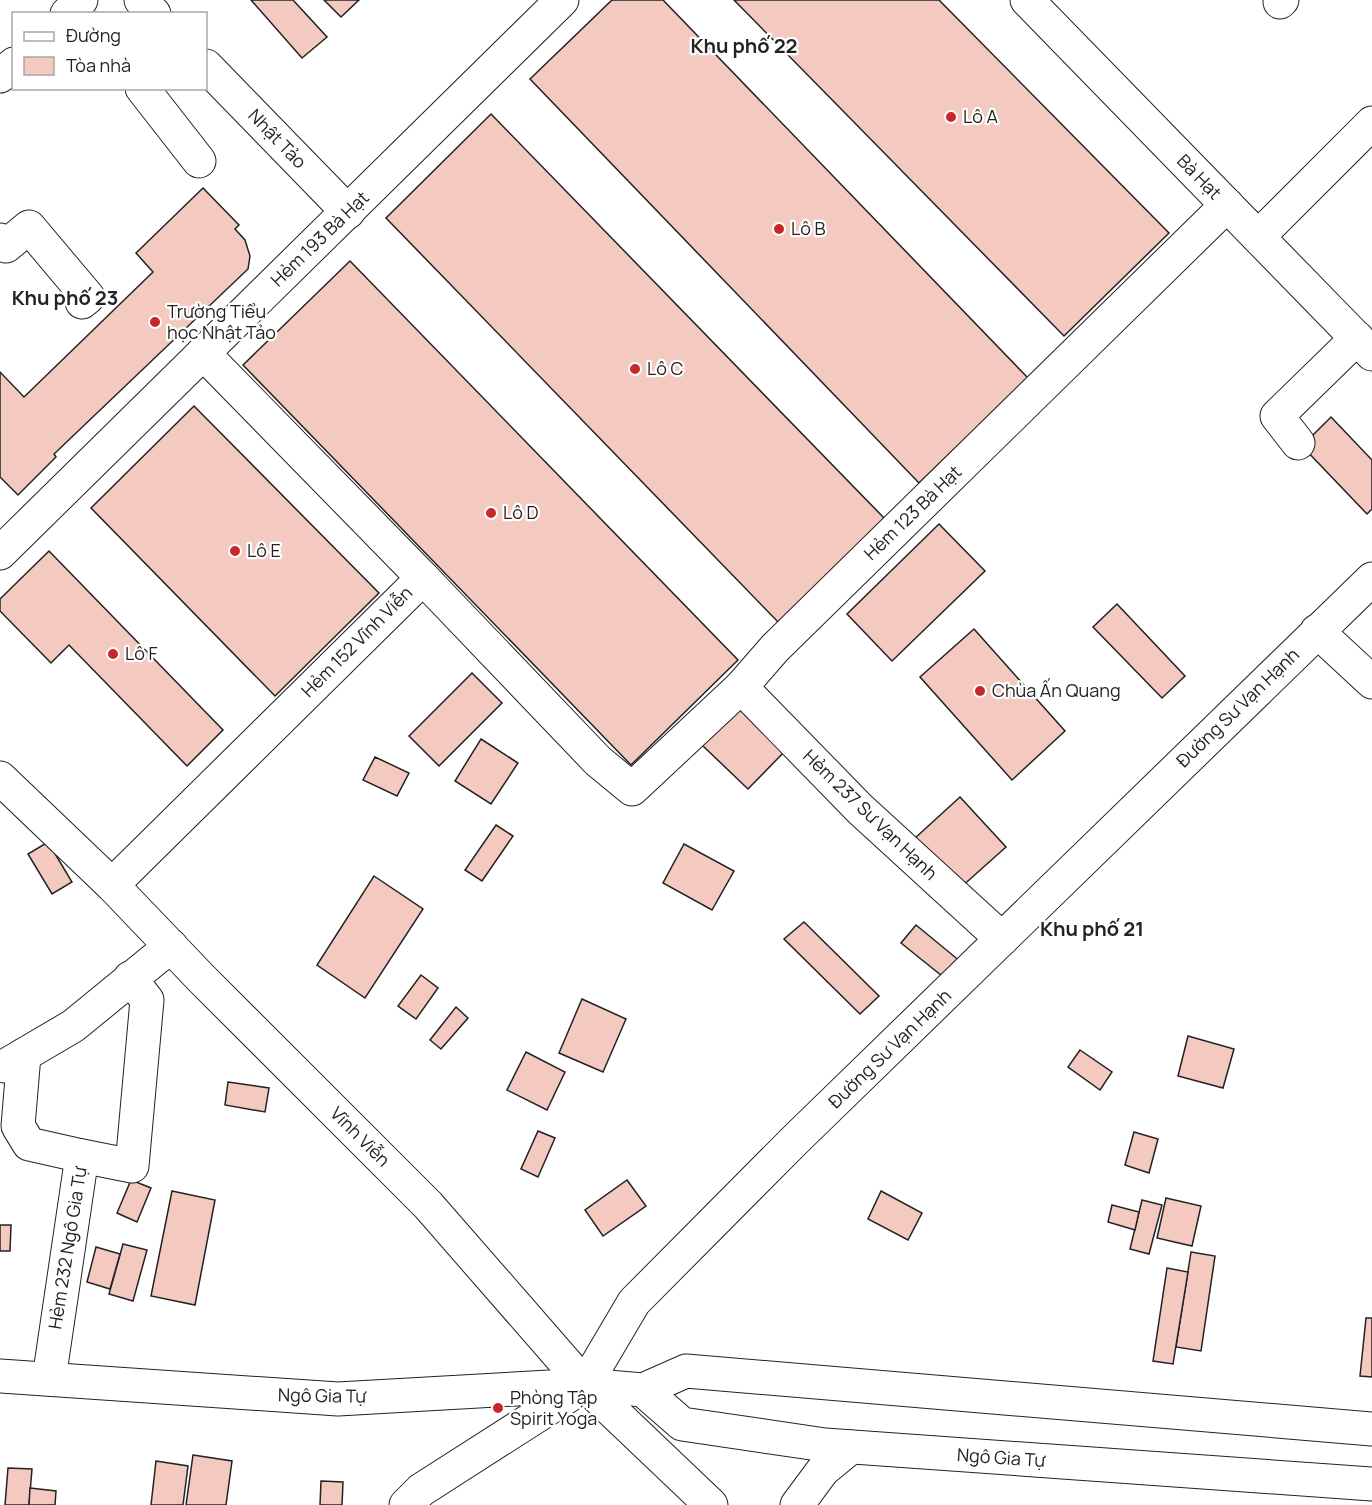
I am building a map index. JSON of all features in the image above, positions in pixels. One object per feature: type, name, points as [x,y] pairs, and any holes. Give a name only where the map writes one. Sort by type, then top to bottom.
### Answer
[{"type":"street","points":[[141,0],[152,12]]},
{"type":"street","name":"Hẻm 193 Bà Hạt","points":[[0,553],[562,0]]},
{"type":"street","name":"Bà Hạt","points":[[1027,0],[1365,346]]},
{"type":"street","points":[[0,76],[12,66]]},
{"type":"street","name":"Nhật Tảo","points":[[207,67],[348,212]]},
{"type":"street","points":[[144,90],[199,161]]},
{"type":"street","points":[[1258,237],[1372,123]]},
{"type":"street","name":"Hẻm 123 Bà Hạt","points":[[598,761],[632,789],[741,687],[775,648],[1227,205]]},
{"type":"street","points":[[0,240],[6,246],[29,227],[88,297],[82,302]]},
{"type":"street","points":[[1298,443],[1277,416],[1365,346]]},
{"type":"street","points":[[203,353],[423,578]]},
{"type":"street","name":"Hẻm 152 Vĩnh Viễn","points":[[112,885],[423,578],[598,761]]},
{"type":"street","name":"Đường Sư Vạn Hạnh","points":[[406,1505],[421,1490],[585,1385],[634,1302],[795,1140],[1372,579]]},
{"type":"street","points":[[1317,631],[1372,682]]},
{"type":"street","name":"Hẻm 237 Sư Vạn Hạnh","points":[[741,687],[860,809],[1002,939]]},
{"type":"street","name":"Vĩnh Viễn","points":[[0,778],[112,885],[429,1205],[585,1385],[711,1505]]},
{"type":"street","points":[[12,1062],[73,1026],[171,946]]},
{"type":"street","points":[[82,1156],[132,1166],[147,999],[130,978]]},
{"type":"street","name":"Hẻm 232 Ngô Gia Tự","points":[[12,1062],[18,1126],[29,1144],[82,1156],[49,1379]]},
{"type":"street","name":"Ngô Gia Tự","points":[[0,1376],[338,1399],[585,1385],[643,1390],[686,1371],[1372,1430]]},
{"type":"street","name":"Ngô Gia Tự","points":[[643,1390],[682,1424],[825,1445],[1372,1484]]},
{"type":"street","points":[[797,1505],[819,1475],[851,1447]]},
{"type":"building","points":[[251,0],[293,0],[327,37],[302,58]]},
{"type":"building","points":[[324,0],[359,0],[341,17]]},
{"type":"building","name":"Lô B","points":[[612,0],[663,0],[1028,378],[919,483],[530,79]]},
{"type":"building","name":"Lô A","points":[[734,0],[939,0],[1169,233],[1064,336]]},
{"type":"building","name":"Lô C","points":[[491,114],[885,519],[779,623],[386,218]]},
{"type":"building","name":"Trường Tiểu học Nhật Tảo","points":[[203,188],[239,225],[235,229],[245,240],[250,256],[248,269],[54,454],[56,457],[18,495],[0,477],[0,372],[24,397],[153,272],[136,253]]},
{"type":"building","name":"Lô D","points":[[350,261],[738,660],[631,765],[243,365]]},
{"type":"building","name":"Lô E","points":[[194,406],[379,593],[275,696],[91,508]]},
{"type":"building","points":[[1331,417],[1372,460],[1372,509],[1367,514],[1302,446]]},
{"type":"building","points":[[939,524],[985,571],[892,661],[847,614]]},
{"type":"building","name":"Lô F","points":[[49,551],[223,730],[187,766],[69,645],[51,663],[0,611],[0,599]]},
{"type":"building","points":[[1117,604],[1185,676],[1162,698],[1093,627]]},
{"type":"building","points":[[974,629],[1065,731],[1012,780],[920,677]]},
{"type":"building","points":[[472,673],[502,703],[439,766],[409,736]]},
{"type":"building","points":[[743,704],[788,748],[748,789],[702,745]]},
{"type":"building","points":[[481,739],[518,763],[491,804],[455,781]]},
{"type":"building","points":[[375,757],[409,773],[397,796],[363,780]]},
{"type":"building","points":[[960,797],[1006,847],[959,889],[914,839]]},
{"type":"building","points":[[496,825],[513,836],[482,881],[465,870]]},
{"type":"building","points":[[48,842],[72,882],[52,894],[28,854]]},
{"type":"building","points":[[684,844],[734,871],[712,910],[663,883]]},
{"type":"building","points":[[374,876],[423,909],[365,998],[317,965]]},
{"type":"building","points":[[804,922],[879,996],[860,1014],[784,939]]},
{"type":"building","points":[[916,925],[961,962],[947,980],[901,943]]},
{"type":"building","points":[[421,975],[438,988],[416,1019],[398,1006]]},
{"type":"building","points":[[582,999],[626,1019],[603,1072],[559,1053]]},
{"type":"building","points":[[456,1007],[468,1018],[441,1049],[430,1040]]},
{"type":"building","points":[[1188,1036],[1234,1049],[1223,1088],[1178,1076]]},
{"type":"building","points":[[1080,1050],[1112,1072],[1100,1090],[1068,1067]]},
{"type":"building","points":[[526,1052],[565,1072],[547,1110],[507,1090]]},
{"type":"building","points":[[228,1082],[269,1088],[265,1112],[225,1105]]},
{"type":"building","points":[[538,1131],[555,1138],[538,1177],[521,1169]]},
{"type":"building","points":[[1134,1132],[1158,1139],[1149,1173],[1125,1165]]},
{"type":"building","points":[[131,1180],[151,1188],[137,1222],[117,1213]]},
{"type":"building","points":[[627,1180],[646,1206],[603,1236],[585,1210]]},
{"type":"building","points":[[172,1191],[215,1200],[195,1305],[151,1296]]},
{"type":"building","points":[[881,1191],[922,1213],[908,1240],[868,1219]]},
{"type":"building","points":[[1166,1198],[1201,1206],[1192,1246],[1157,1238]]},
{"type":"building","points":[[1142,1200],[1162,1205],[1149,1254],[1130,1249]]},
{"type":"building","points":[[1112,1205],[1139,1212],[1135,1230],[1108,1222]]},
{"type":"building","points":[[0,1225],[11,1225],[10,1251],[0,1251]]},
{"type":"building","points":[[123,1244],[147,1250],[133,1301],[109,1294]]},
{"type":"building","points":[[96,1247],[120,1254],[110,1289],[87,1282]]},
{"type":"building","points":[[1191,1252],[1215,1256],[1201,1351],[1176,1347]]},
{"type":"building","points":[[1167,1268],[1188,1272],[1173,1364],[1153,1361]]},
{"type":"building","points":[[1366,1318],[1372,1318],[1372,1377],[1360,1376]]},
{"type":"building","points":[[193,1455],[232,1461],[226,1505],[186,1505]]},
{"type":"building","points":[[156,1461],[188,1466],[183,1505],[151,1505]]},
{"type":"building","points":[[8,1468],[32,1469],[29,1505],[5,1505]]},
{"type":"building","points":[[321,1481],[343,1482],[342,1505],[320,1505]]},
{"type":"building","points":[[30,1488],[56,1491],[55,1505],[29,1505]]},
{"type":"place","name":"Lô A","points":[[951,117]]},
{"type":"place","name":"Lô B","points":[[779,229]]},
{"type":"place","name":"Trường Tiểu học Nhật Tảo","points":[[155,322]]},
{"type":"place","name":"Lô C","points":[[635,369]]},
{"type":"place","name":"Lô D","points":[[491,513]]},
{"type":"place","name":"Lô E","points":[[235,551]]},
{"type":"place","name":"Lô F","points":[[113,654]]},
{"type":"place","name":"Chùa Ấn Quang","points":[[980,691]]},
{"type":"place","name":"Phòng Tập Spirit Yoga","points":[[498,1408]]},
{"type":"district","name":"Khu phố 22","points":[[744,46]]},
{"type":"district","name":"Khu phố 23","points":[[65,298]]},
{"type":"district","name":"Khu phố 21","points":[[1092,929]]}]
